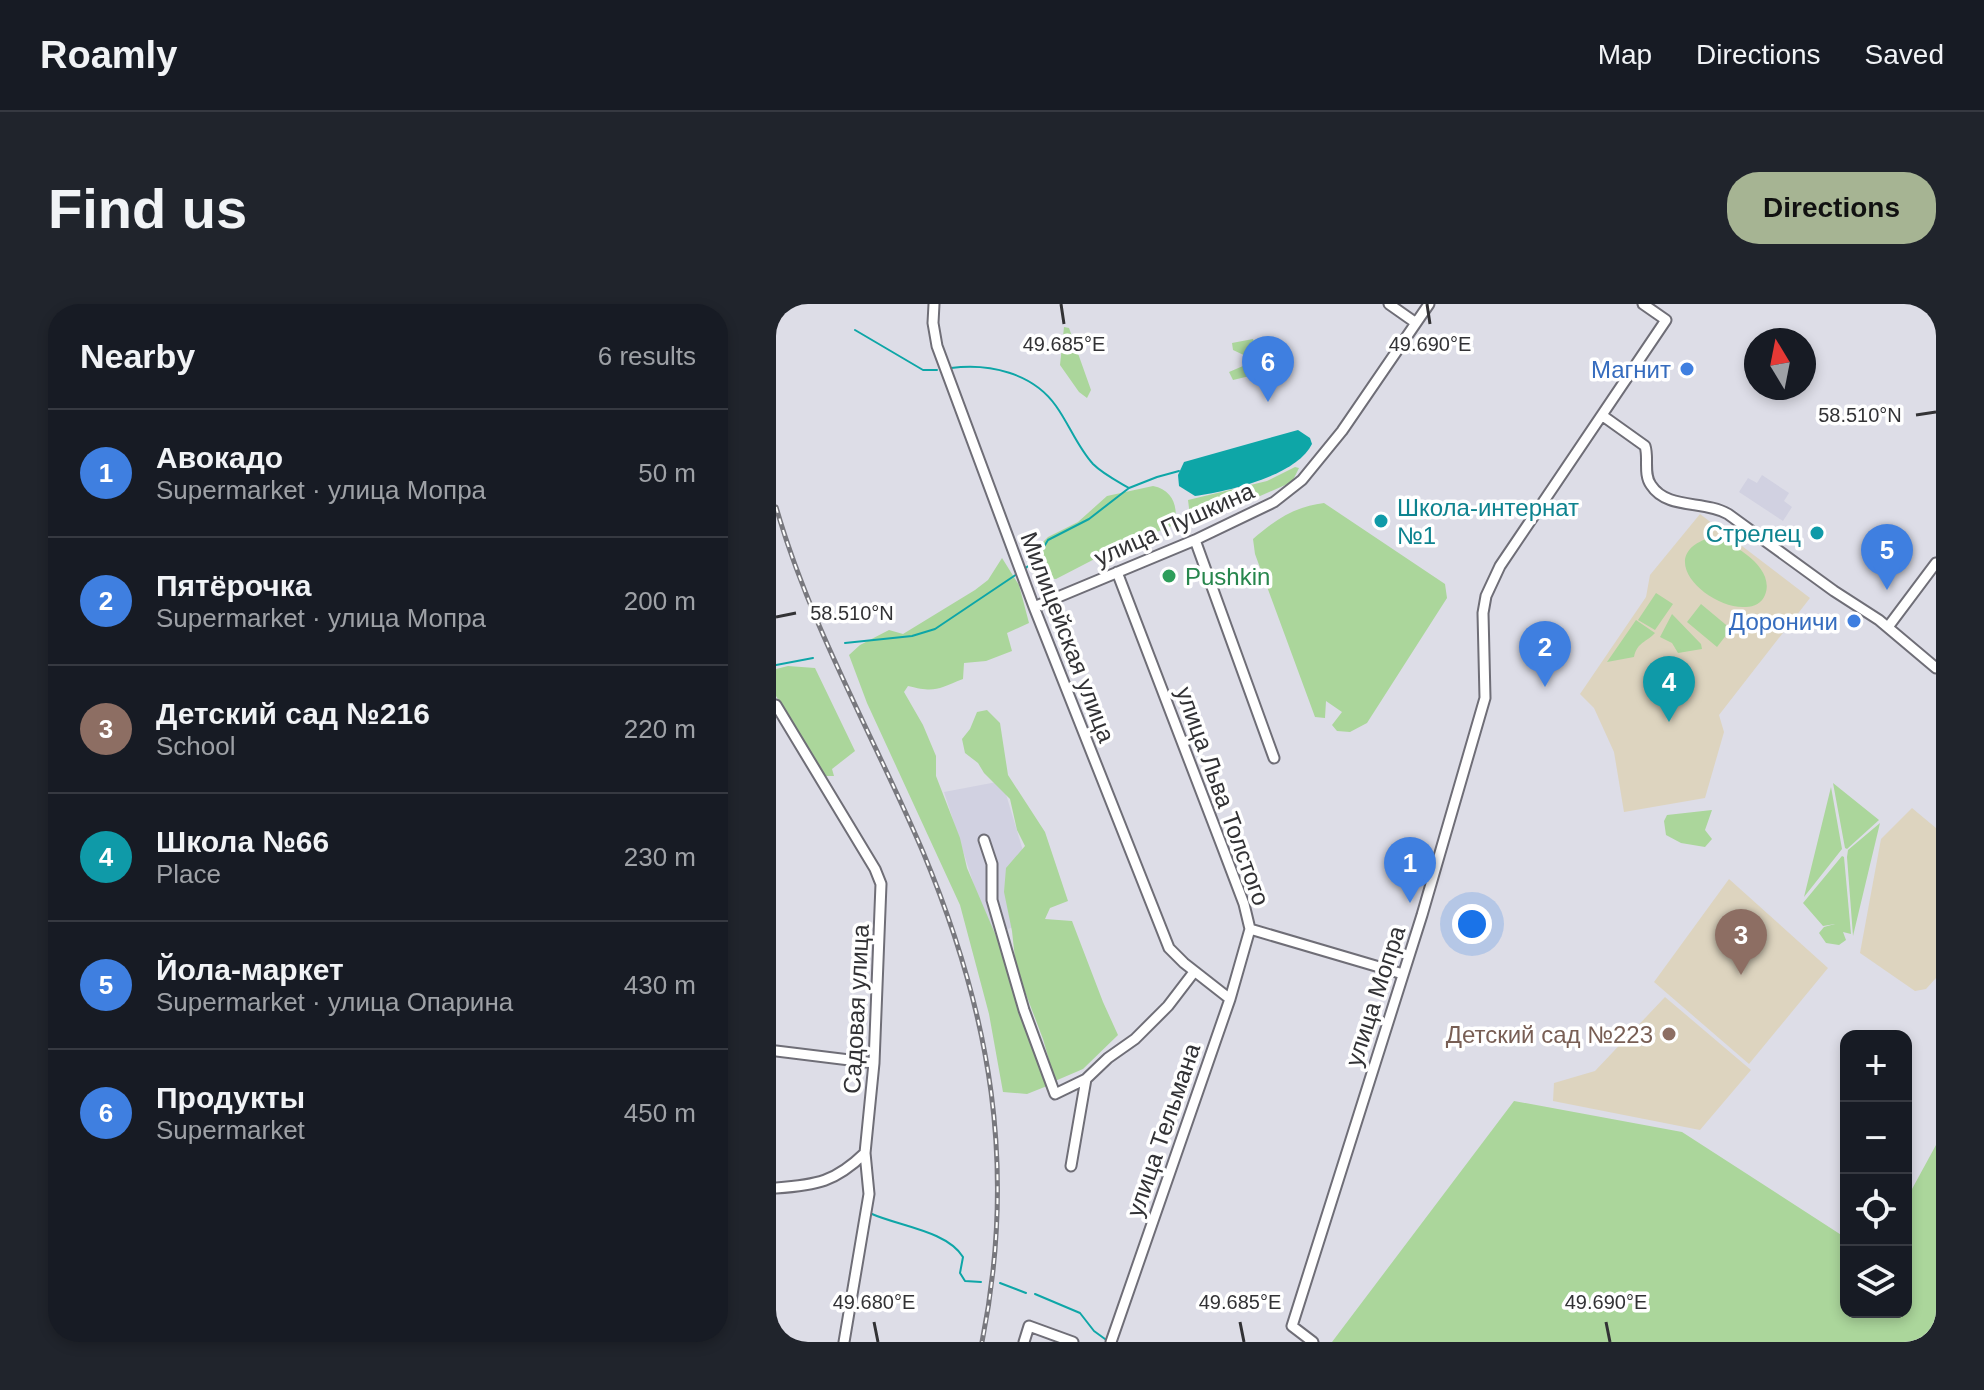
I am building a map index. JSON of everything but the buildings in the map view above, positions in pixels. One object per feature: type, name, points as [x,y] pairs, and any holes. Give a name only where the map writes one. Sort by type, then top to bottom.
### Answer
[{"type":"street","name":"Милицейская улица","points":[[934,304],[937,346],[1034,607],[1169,948],[1230,999]]},
{"type":"street","points":[[1389,304],[1416,323]]},
{"type":"street","name":"улица Пушкина","points":[[1034,607],[1195,540],[1274,502],[1302,480],[1342,431],[1429,304]]},
{"type":"street","name":"улица Мопра","points":[[1313,1342],[1292,1326],[1403,974],[1485,698],[1482,629],[1486,596],[1500,566],[1666,320],[1643,304]]},
{"type":"street","points":[[1603,416],[1645,446],[1649,482],[1662,495],[1677,502],[1711,506],[1728,514],[1888,627],[1936,668]]},
{"type":"street","points":[[1195,540],[1274,758]]},
{"type":"street","points":[[1888,627],[1936,563]]},
{"type":"street","name":"улица Льва Толстого","points":[[1117,572],[1228,861],[1250,929],[1403,974]]},
{"type":"street","name":"Садовая улица","points":[[776,705],[875,869],[881,884],[874,1063],[865,1153],[869,1194],[844,1342]]},
{"type":"street","points":[[984,840],[992,864],[992,900],[1024,1010],[1055,1094],[1086,1079],[1135,1039],[1168,1006],[1194,972]]},
{"type":"street","name":"улица Тельмана","points":[[1111,1342],[1230,999],[1250,929]]},
{"type":"street","points":[[776,1051],[874,1063]]},
{"type":"street","points":[[1071,1166],[1086,1079]]},
{"type":"street","points":[[776,1188],[812,1185],[846,1171],[865,1153]]},
{"type":"street","points":[[1024,1342],[1029,1326],[1073,1342]]},
{"type":"shaded area","points":[[1762,475],[1789,493],[1784,501],[1792,507],[1783,521],[1739,492],[1748,478],[1757,483]]},
{"type":"shaded area","points":[[1700,514],[1810,598],[1719,715],[1724,732],[1705,798],[1624,812],[1614,752],[1594,708],[1580,694],[1646,597],[1650,575]]},
{"type":"shaded area","points":[[1002,781],[1043,917],[990,935],[944,792]]},
{"type":"shaded area","points":[[1912,808],[1936,828],[1936,978],[1926,989],[1915,991],[1860,953],[1881,839]]},
{"type":"shaded area","points":[[1729,879],[1828,968],[1749,1064],[1654,982]]},
{"type":"shaded area","name":"Детский сад №223","points":[[1665,997],[1751,1070],[1700,1130],[1553,1101],[1554,1083],[1595,1071]]},
{"type":"green space","points":[[1064,327],[1069,328],[1091,390],[1087,398],[1060,365]]},
{"type":"green space","points":[[1253,339],[1263,367],[1254,375],[1233,380],[1229,372],[1243,366],[1248,357],[1233,350],[1232,343]]},
{"type":"green space","points":[[1295,467],[1299,468],[1292,482],[1201,522],[1190,516],[1188,500],[1267,481]]},
{"type":"green space","points":[[1153,486],[1165,491],[1173,500],[1176,512],[1174,525],[1112,550],[1056,579],[1035,577],[1027,558],[1048,537],[1078,522],[1107,496]]},
{"type":"green space","points":[[1324,503],[1445,584],[1447,598],[1367,723],[1350,732],[1337,731],[1332,725],[1342,712],[1326,701],[1325,718],[1315,717],[1255,554],[1253,539],[1286,515]]},
{"type":"green space","points":[[1712,537],[1741,551],[1759,566],[1767,585],[1760,602],[1749,607],[1731,606],[1716,600],[1692,580],[1686,568],[1686,556],[1694,545]]},
{"type":"green space","points":[[1002,558],[1019,585],[1029,623],[1007,633],[1012,651],[986,661],[964,663],[963,679],[936,689],[908,686],[904,692],[936,756],[936,776],[960,838],[967,868],[999,943],[1047,1086],[1027,1094],[1003,1092],[989,1014],[960,905],[867,703],[849,655],[860,645],[889,630],[903,634],[975,590],[988,580]]},
{"type":"green space","points":[[1656,593],[1673,604],[1655,630],[1638,620]]},
{"type":"green space","points":[[1701,604],[1731,629],[1717,647],[1687,622]]},
{"type":"green space","points":[[1672,614],[1701,644],[1702,649],[1678,653],[1672,643],[1660,637]]},
{"type":"green space","points":[[1636,620],[1655,633],[1640,645],[1634,657],[1607,662]]},
{"type":"green space","points":[[788,666],[815,668],[855,751],[832,769],[834,776],[824,776],[776,696],[776,669]]},
{"type":"green space","points":[[987,710],[1000,723],[1008,775],[1045,832],[1068,901],[1050,908],[1045,919],[1072,921],[1118,1035],[1083,1069],[1055,1081],[1016,968],[1004,892],[1006,868],[1025,846],[1017,830],[1010,799],[965,753],[962,739],[977,712]]},
{"type":"green space","points":[[1833,783],[1879,820],[1847,849],[1845,848]]},
{"type":"green space","points":[[1831,787],[1842,849],[1804,897]]},
{"type":"green space","points":[[1712,810],[1705,830],[1712,839],[1705,847],[1681,843],[1666,835],[1664,821],[1667,815]]},
{"type":"green space","points":[[1880,823],[1853,936],[1848,850]]},
{"type":"green space","points":[[1842,856],[1851,934],[1843,932],[1846,940],[1839,945],[1826,943],[1819,933],[1824,927],[1835,924],[1823,926],[1803,903]]},
{"type":"green space","points":[[1514,1101],[1682,1132],[1840,1234],[1840,1318],[1912,1318],[1912,1189],[1936,1145],[1936,1342],[1332,1342]]},
{"type":"water","points":[[1298,430],[1310,438],[1312,444],[1292,465],[1277,473],[1243,486],[1195,496],[1179,486],[1178,475],[1184,462]]},
{"type":"waterway","points":[[855,330],[923,370],[937,370]]},
{"type":"waterway","points":[[951,368],[995,369],[1035,385],[1056,406],[1093,464],[1129,488]]},
{"type":"waterway","points":[[1023,570],[1036,560],[1048,540],[1089,519],[1129,488],[1179,471]]},
{"type":"waterway","points":[[845,643],[912,636],[935,629],[1017,574]]},
{"type":"waterway","points":[[776,665],[813,658]]},
{"type":"waterway","points":[[872,1214],[946,1241],[963,1257],[960,1273],[965,1281],[981,1282]]},
{"type":"waterway","points":[[1000,1283],[1026,1293]]},
{"type":"waterway","points":[[1035,1294],[1080,1313],[1105,1339]]},
{"type":"railway","points":[[776,507],[790,552],[825,639],[923,852],[966,973],[981,1033],[997,1153],[997,1215],[982,1342]]},
{"type":"place","name":"Магнит","points":[[1687,369]]},
{"type":"place","name":"Продукты","points":[[1268,402]]},
{"type":"place","name":"Школа-интернат №1","points":[[1381,521]]},
{"type":"place","name":"Стрелец","points":[[1817,533]]},
{"type":"place","name":"Pushkin","points":[[1169,576]]},
{"type":"place","name":"Йола-маркет","points":[[1887,590]]},
{"type":"place","name":"Дороничи","points":[[1854,621]]},
{"type":"place","name":"Пятёрочка","points":[[1545,687]]},
{"type":"place","name":"Школа №66","points":[[1669,722]]},
{"type":"place","name":"Авокадо","points":[[1410,903]]},
{"type":"place","name":"Детский сад №216","points":[[1741,975]]},
{"type":"place","name":"Детский сад №223","points":[[1669,1034]]}]
